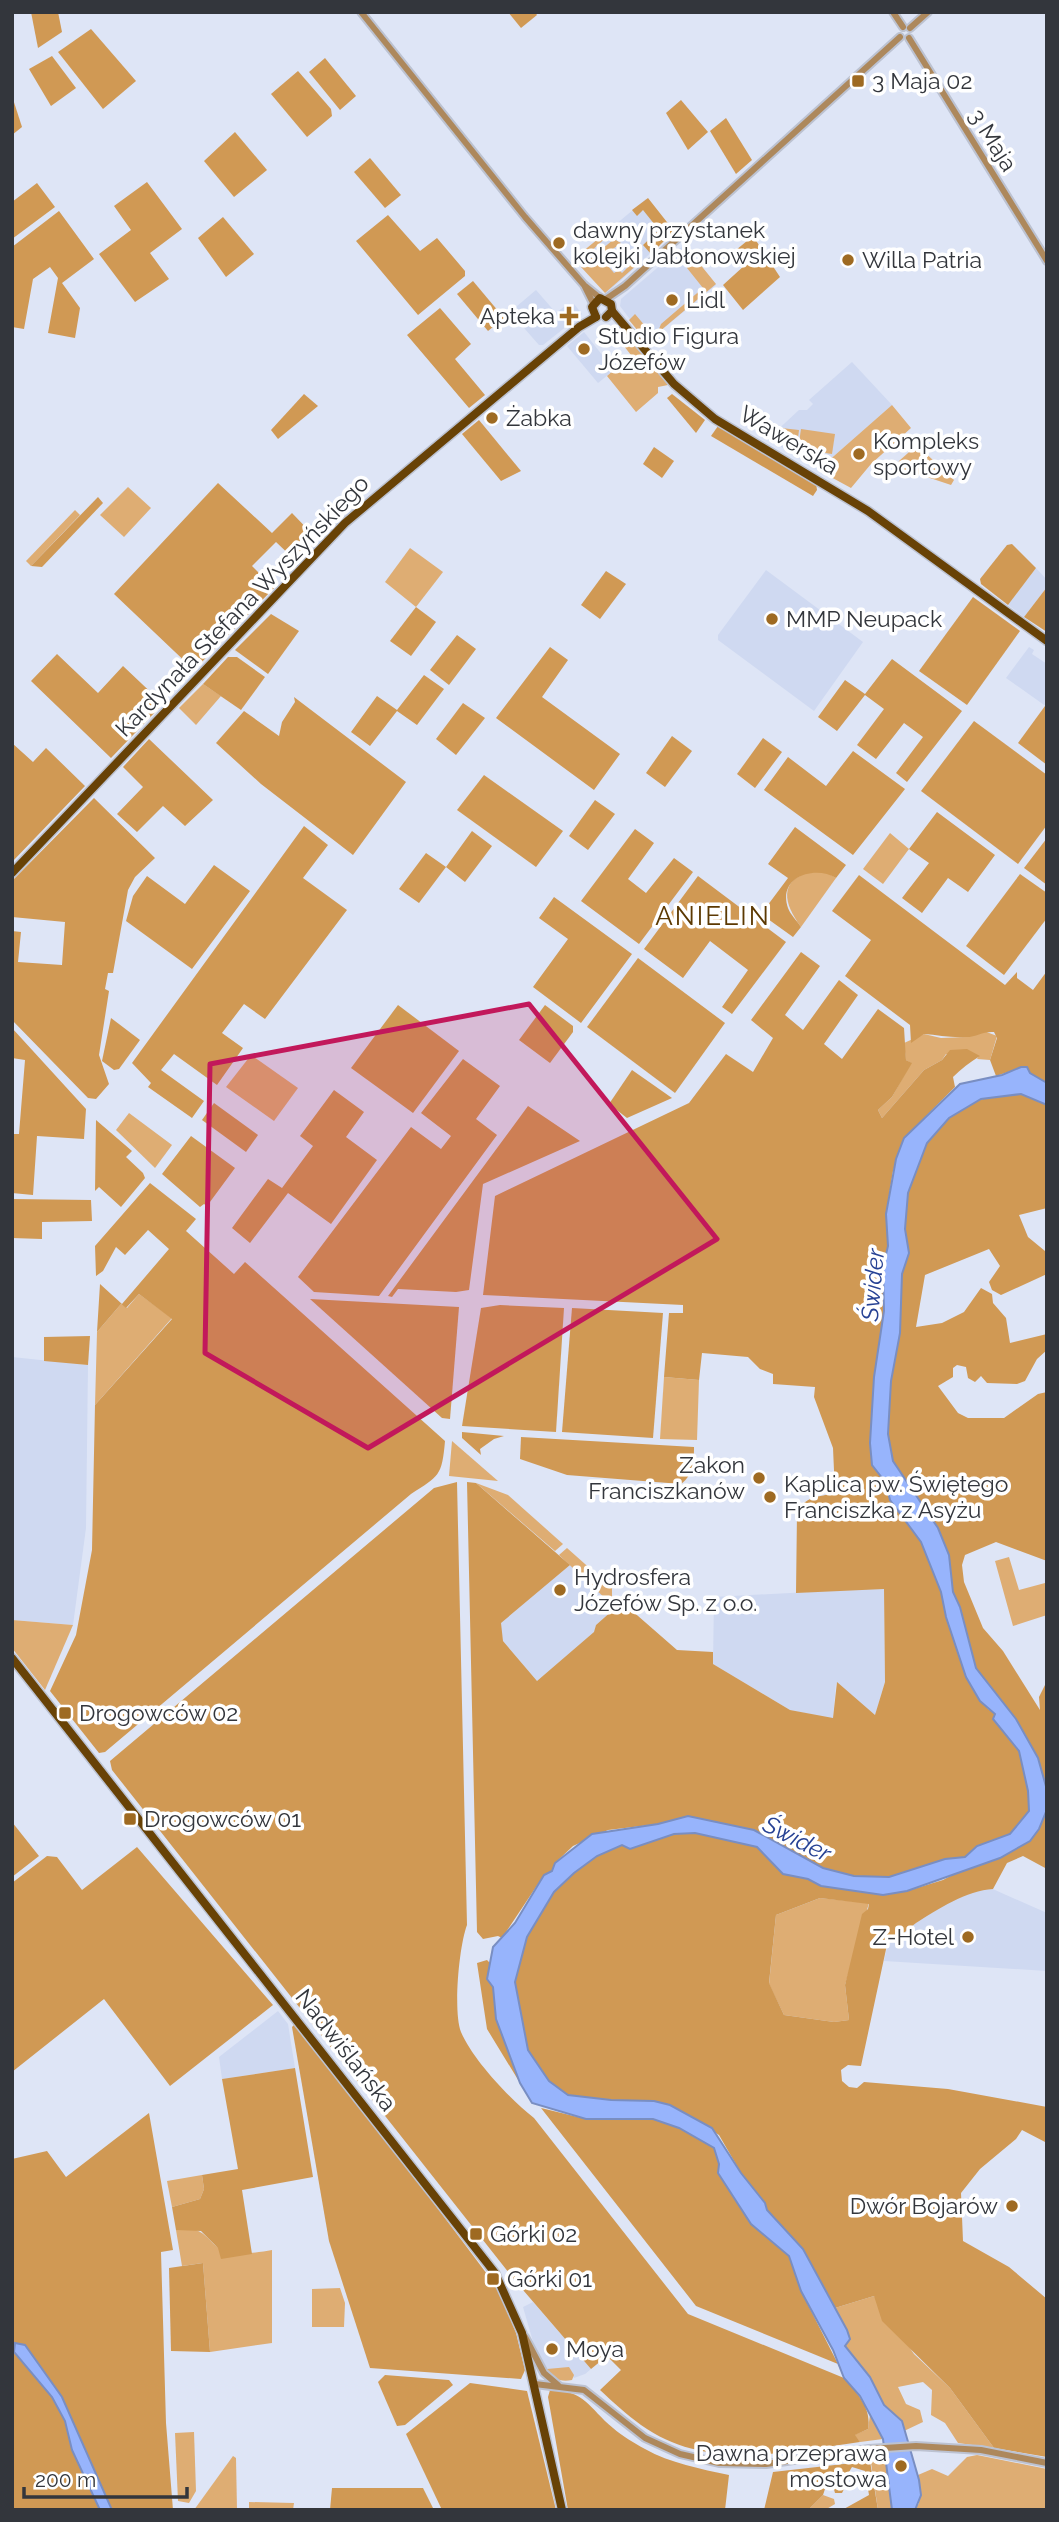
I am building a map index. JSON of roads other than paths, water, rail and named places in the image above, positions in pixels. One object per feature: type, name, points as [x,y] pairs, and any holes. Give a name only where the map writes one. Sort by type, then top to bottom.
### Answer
[{"type":"main road","name":"Kardynała Stefana Wyszyńskiego","points":[[12,873],[345,523],[602,307]]},
{"type":"main road","name":"Wawerska","points":[[602,307],[627,330],[674,384],[715,419],[868,510],[1047,642]]},
{"type":"main road","name":"Nadwiślańska","points":[[12,1658],[472,2241],[503,2286],[522,2333],[562,2510]]},
{"type":"street","points":[[361,12],[525,217],[602,307]]},
{"type":"street","points":[[893,12],[906,28],[909,38],[900,37],[906,28],[928,12]]},
{"type":"street","name":"Kardynała Stefana Wyszyńskiego","points":[[602,307],[900,37]]},
{"type":"street","name":"3 Maja","points":[[909,38],[1047,261]]},
{"type":"street","points":[[522,2333],[544,2374],[559,2386]]},
{"type":"street","points":[[535,2384],[589,2393],[616,2418],[654,2443],[707,2461],[766,2464],[864,2449],[916,2446],[981,2450],[1047,2463]]},
{"type":"water","points":[[1027,1067],[1030,1073],[1047,1083],[1047,1105],[1021,1094],[981,1099],[949,1118],[927,1143],[908,1193],[905,1229],[909,1253],[902,1274],[900,1333],[891,1381],[888,1434],[893,1461],[938,1528],[949,1555],[953,1592],[960,1607],[976,1668],[1016,1719],[1038,1758],[1047,1790],[1046,1812],[1039,1829],[1030,1841],[1000,1858],[907,1891],[883,1895],[821,1886],[808,1879],[783,1874],[757,1847],[695,1833],[674,1834],[630,1849],[622,1845],[597,1856],[554,1892],[527,1937],[515,1982],[528,2050],[549,2081],[568,2095],[654,2101],[670,2105],[712,2128],[741,2173],[765,2203],[767,2210],[803,2249],[847,2330],[850,2339],[845,2346],[870,2377],[884,2405],[902,2421],[921,2495],[915,2510],[892,2510],[883,2439],[860,2396],[844,2378],[833,2350],[801,2291],[789,2256],[751,2224],[718,2173],[719,2164],[714,2148],[679,2128],[653,2119],[586,2119],[532,2103],[520,2083],[496,2019],[493,1987],[487,1979],[493,1947],[515,1923],[544,1875],[552,1871],[555,1863],[592,1834],[658,1824],[688,1816],[754,1830],[823,1868],[854,1876],[889,1877],[945,1859],[965,1857],[977,1846],[1010,1834],[1029,1811],[1028,1791],[1019,1751],[993,1719],[995,1714],[980,1701],[966,1677],[946,1617],[941,1592],[921,1542],[890,1500],[886,1483],[872,1465],[870,1443],[874,1377],[884,1311],[883,1267],[888,1246],[886,1214],[896,1159],[904,1138],[960,1084],[1002,1075]]},
{"type":"water","points":[[15,2343],[25,2345],[62,2397],[112,2510],[100,2510],[72,2450],[65,2421],[52,2397],[14,2352]]},
{"type":"place","name":"3 Maja 02","points":[[858,81]]},
{"type":"place","name":"dawny przystanek kolejki Jabłonowskiej","points":[[559,243]]},
{"type":"place","name":"Willa Patria","points":[[848,260]]},
{"type":"place","name":"Lidl","points":[[672,300]]},
{"type":"place","name":"Apteka","points":[[569,316]]},
{"type":"place","name":"Studio Figura Józefów","points":[[584,349]]},
{"type":"place","name":"Żabka","points":[[492,418]]},
{"type":"place","name":"Kompleks sportowy","points":[[859,454]]},
{"type":"place","name":"MMP Neupack","points":[[772,619]]},
{"type":"place","name":"Zakon Franciszkanów","points":[[759,1478]]},
{"type":"place","name":"Kaplica pw. Świętego Franciszka z Asyżu","points":[[770,1497]]},
{"type":"place","name":"Hydrosfera Józefów Sp. z o.o.","points":[[560,1590]]},
{"type":"place","name":"Drogowców 02","points":[[65,1713]]},
{"type":"place","name":"Drogowców 01","points":[[130,1819]]},
{"type":"place","name":"Z-Hotel","points":[[968,1937]]},
{"type":"place","name":"Dwór Bojarów","points":[[1012,2206]]},
{"type":"place","name":"Górki 02","points":[[476,2234]]},
{"type":"place","name":"Górki 01","points":[[493,2279]]},
{"type":"place","name":"Moya","points":[[552,2349]]},
{"type":"place","name":"Dawna przeprawa mostowa","points":[[901,2466]]},
{"type":"district","name":"ANIELIN","points":[[713,916]]},
{"type":"water label","name":"Świder","points":[[873,1285]]},
{"type":"water label","name":"Świder","points":[[797,1839]]}]
